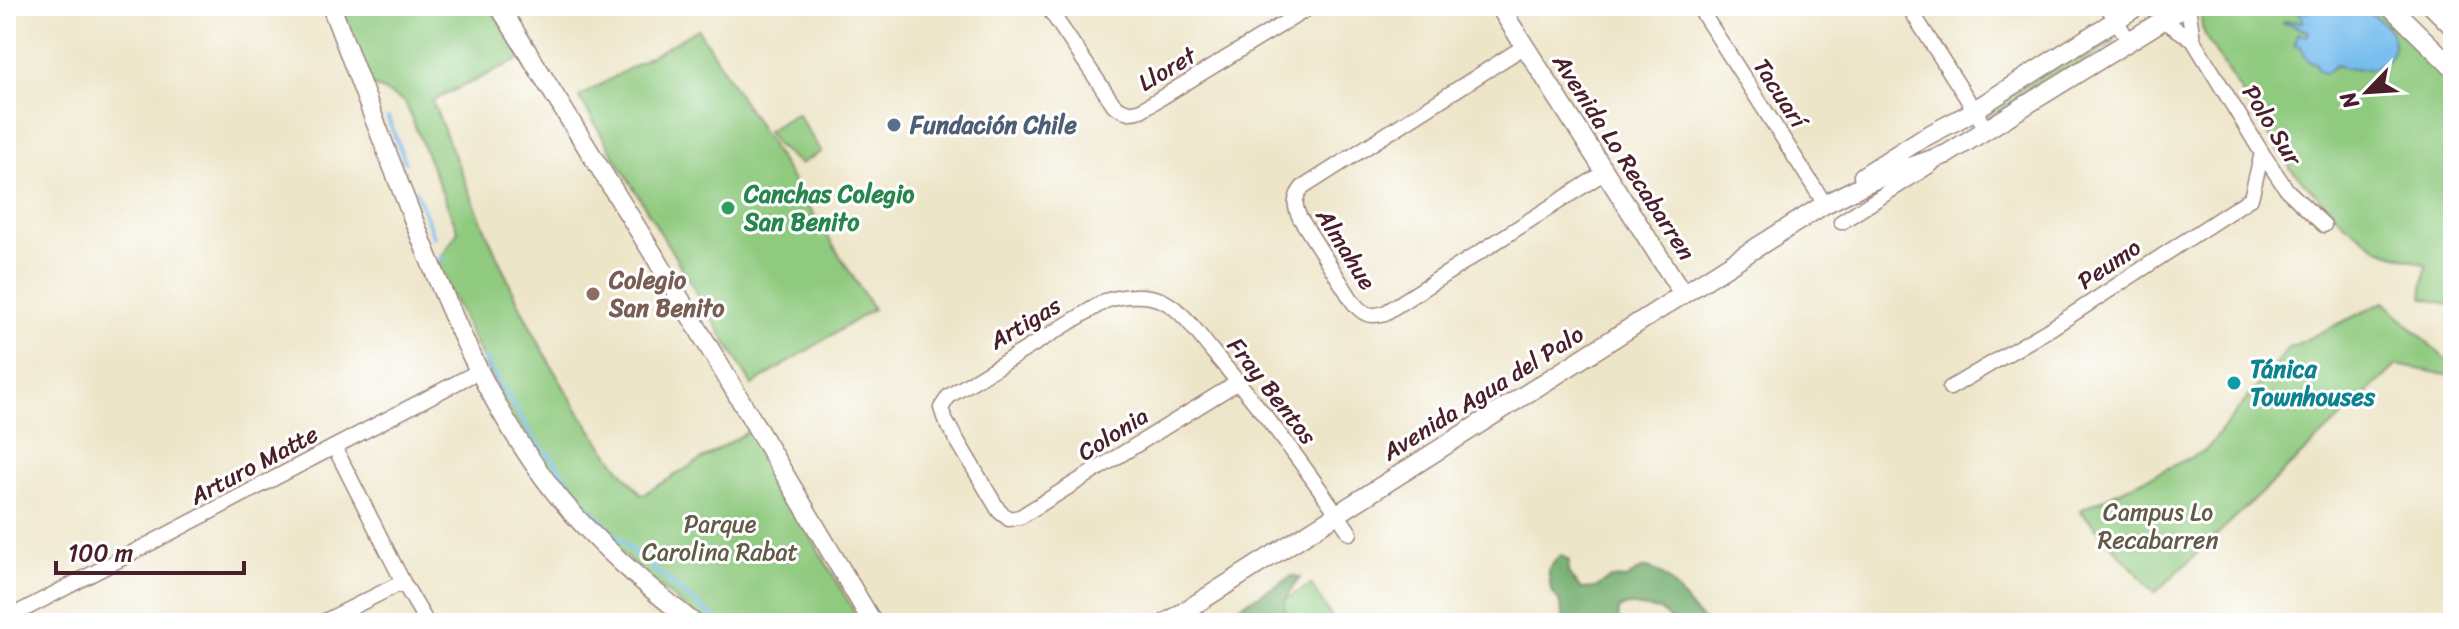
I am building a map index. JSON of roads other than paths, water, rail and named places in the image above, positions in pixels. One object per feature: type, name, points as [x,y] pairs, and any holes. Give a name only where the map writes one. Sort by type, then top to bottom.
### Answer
[{"type":"street","points":[[331,6],[434,272],[479,371],[517,437],[564,503],[621,562],[694,623]]},
{"type":"street","points":[[499,6],[665,273],[873,623]]},
{"type":"street","name":"Lloret","points":[[1047,6],[1114,105],[1133,113],[1312,6]]},
{"type":"street","name":"Avenida Lo Recabarren","points":[[1499,6],[1683,294]]},
{"type":"street","name":"Tacuarí","points":[[1698,6],[1825,204]]},
{"type":"street","points":[[1908,6],[1987,130]]},
{"type":"street","points":[[2141,6],[2159,23]]},
{"type":"street","name":"Avenida Agua del Palo","points":[[1825,204],[1897,154],[1974,109],[2112,13],[2141,6]]},
{"type":"street","name":"Avenida Agua del Palo","points":[[1841,222],[2187,6]]},
{"type":"street","name":"Polo Sur","points":[[2187,6],[2193,40],[2262,153],[2287,190],[2324,225]]},
{"type":"street","points":[[2390,6],[2453,68]]},
{"type":"street","points":[[2432,6],[2453,27]]},
{"type":"street","points":[[2112,13],[2129,41]]},
{"type":"street","name":"Polo Sur","points":[[2159,23],[2193,40]]},
{"type":"street","name":"Almahue","points":[[1525,46],[1297,194],[1296,209],[1300,218],[1353,302],[1368,315],[1385,313],[1605,172]]},
{"type":"street","name":"Peumo","points":[[1950,388],[2053,327],[2251,198],[2262,153]]},
{"type":"street","name":"Avenida Agua del Palo","points":[[1166,623],[1825,204],[1871,181],[1947,154]]},
{"type":"street","name":"Fray Bentos","points":[[1142,296],[1163,301],[1174,308],[1238,382],[1350,533]]},
{"type":"street","name":"Artigas","points":[[1009,519],[999,511],[945,420],[941,408],[949,396],[1097,305],[1113,298],[1142,296]]},
{"type":"street","name":"Arturo Matte","points":[[6,619],[479,371]]},
{"type":"street","name":"Colonia","points":[[1009,519],[1020,517],[1238,382]]},
{"type":"street","points":[[335,448],[427,623]]},
{"type":"street","points":[[321,623],[403,582]]},
{"type":"water","points":[[2304,6],[2339,6],[2340,9],[2344,6],[2361,6],[2360,11],[2377,18],[2388,29],[2393,40],[2393,52],[2374,68],[2336,65],[2324,74],[2315,63],[2305,58],[2301,46],[2295,46],[2297,33],[2307,36],[2309,31],[2281,23],[2302,22],[2303,18],[2297,12],[2308,12]]},
{"type":"waterway","points":[[388,118],[405,162]]},
{"type":"waterway","points":[[416,191],[434,237]]},
{"type":"waterway","points":[[441,256],[443,260]]},
{"type":"waterway","points":[[483,357],[537,443],[584,503],[637,556]]},
{"type":"waterway","points":[[645,562],[721,623]]},
{"type":"place","name":"Fundación Chile","points":[[894,125]]},
{"type":"place","name":"Canchas Colegio San Benito","points":[[728,208]]},
{"type":"place","name":"Colegio San Benito","points":[[593,294]]},
{"type":"place","name":"Tánica Townhouses","points":[[2234,383]]},
{"type":"park label","name":"Campus Lo Recabarren","points":[[2158,526]]},
{"type":"park label","name":"Parque Carolina Rabat","points":[[720,538]]}]
